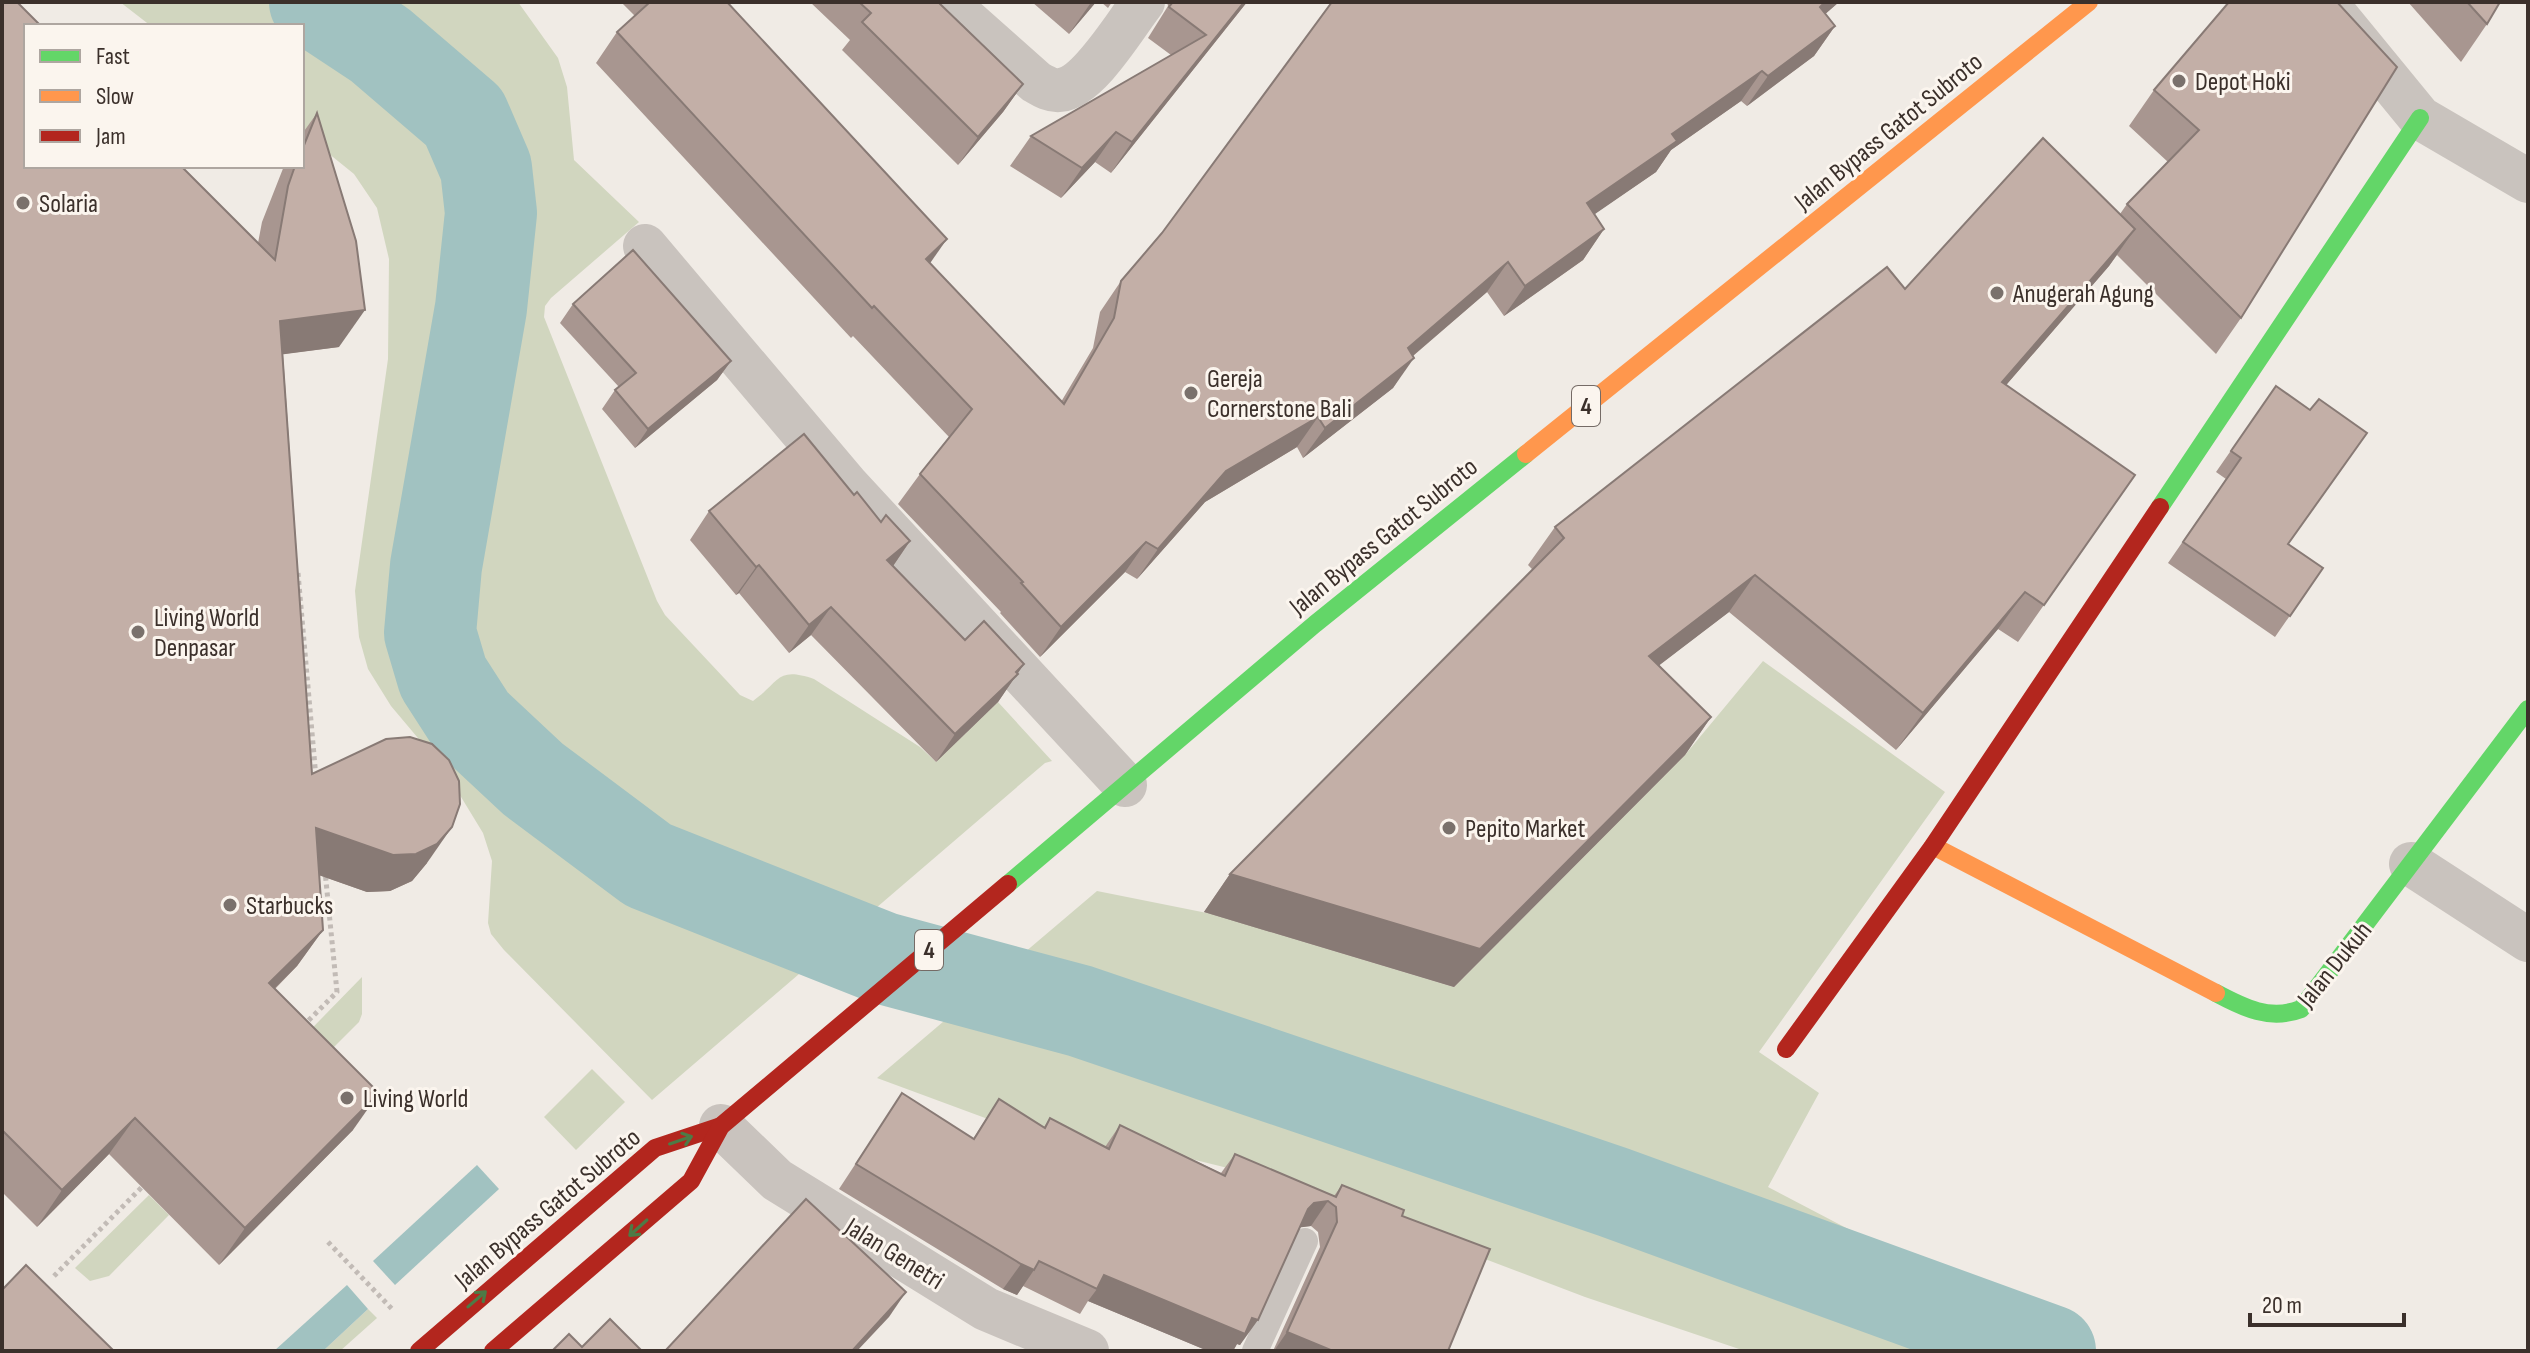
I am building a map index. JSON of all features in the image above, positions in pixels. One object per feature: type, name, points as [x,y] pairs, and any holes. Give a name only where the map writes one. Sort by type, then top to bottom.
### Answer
[{"type":"main road","name":"Jalan Bypass Gatot Subroto","points":[[493,1351],[691,1181],[721,1126],[1315,624],[2089,2]]},
{"type":"main road","points":[[1786,1049],[1933,846],[2420,118]]},
{"type":"main road","name":"Jalan Dukuh","points":[[1933,846],[2251,1011],[2285,1015],[2301,1009],[2528,709]]},
{"type":"main road","name":"Jalan Bypass Gatot Subroto","points":[[423,1348],[655,1148],[721,1126]]},
{"type":"street","points":[[946,2],[1036,82],[1052,90],[1063,90],[1089,72],[1143,2]]},
{"type":"street","points":[[2325,2],[2420,118],[2528,181]]},
{"type":"street","points":[[645,246],[847,485],[1125,785]]},
{"type":"street","points":[[2411,864],[2528,940]]},
{"type":"street","name":"Jalan Genetri","points":[[721,1126],[777,1180],[986,1309],[1087,1351]]},
{"type":"lane","points":[[1255,1351],[1305,1241]]},
{"type":"path","points":[[297,565],[317,784]]},
{"type":"path","points":[[296,1032],[337,992],[324,862]]},
{"type":"path","points":[[54,1276],[142,1187]]},
{"type":"path","points":[[328,1242],[423,1348]]},
{"type":"green space","points":[[120,2],[518,2],[558,58],[567,87],[574,160],[639,222],[551,298],[545,306],[544,317],[665,615],[740,695],[753,701],[785,675],[814,679],[920,747],[936,762],[998,702],[1052,761],[1045,763],[652,1100],[491,934],[488,923],[492,861],[483,833],[444,769],[391,706],[368,669],[359,637],[355,591],[388,359],[389,259],[377,208],[354,174],[304,134],[304,24],[148,24]]},
{"type":"green space","points":[[1763,661],[1945,792],[1759,1052],[1819,1093],[1768,1187],[1980,1298],[1954,1351],[1745,1351],[1585,1297],[1244,1172],[1175,1155],[1069,1142],[996,1122],[877,1078],[1097,891],[1212,914],[1454,987],[1685,755]]},
{"type":"green space","points":[[362,977],[362,1014],[359,1022],[302,1079],[282,1059]]},
{"type":"green space","points":[[592,1069],[625,1102],[576,1150],[544,1117]]},
{"type":"green space","points":[[149,1195],[169,1215],[109,1276],[90,1281],[75,1268]]},
{"type":"green space","points":[[368,1309],[377,1318],[340,1351],[323,1351]]},
{"type":"water","points":[[477,1165],[499,1189],[395,1285],[373,1261]]},
{"type":"water","points":[[347,1285],[368,1309],[323,1351],[274,1351]]},
{"type":"building","name":"Living World Denpasar","points":[[2,2],[17,2],[39,24],[24,24],[24,168],[183,168],[275,260],[288,186],[294,168],[304,168],[304,145],[317,113],[356,241],[365,310],[280,321],[312,774],[386,739],[410,737],[432,744],[449,760],[459,781],[460,804],[452,827],[437,844],[416,854],[393,855],[316,828],[323,930],[269,983],[379,1093],[245,1228],[135,1118],[62,1190],[2,1130]]},
{"type":"building","points":[[650,2],[727,2],[947,239],[926,259],[1064,404],[1114,318],[1121,281],[1162,233],[1332,2],[1825,2],[1820,7],[1835,26],[1768,76],[1762,71],[1672,134],[1677,141],[1587,203],[1604,229],[1525,286],[1508,262],[1408,348],[1414,358],[1325,428],[1318,417],[1226,471],[1158,549],[1146,542],[1061,627],[1023,582],[920,474],[972,409],[874,306],[872,308],[617,32]]},
{"type":"building","points":[[859,2],[938,2],[1023,84],[978,137],[862,22],[871,13]]},
{"type":"building","points":[[1173,2],[1244,2],[1132,142],[1116,132],[1082,168],[1031,136],[1206,35],[1169,7]]},
{"type":"building","points":[[2229,2],[2337,2],[2397,67],[2241,318],[2127,204],[2199,130],[2154,90]]},
{"type":"building","points":[[2467,2],[2500,2],[2487,24]]},
{"type":"building","points":[[2043,138],[2135,229],[2002,382],[2135,475],[2044,605],[2025,592],[1923,713],[1755,575],[1649,656],[1711,717],[1480,949],[1230,874],[1564,538],[1555,527],[1887,267],[1905,289]]},
{"type":"building","points":[[633,250],[731,361],[648,429],[615,390],[636,373],[573,304]]},
{"type":"building","points":[[2276,386],[2310,410],[2319,399],[2367,433],[2288,544],[2323,568],[2290,616],[2183,542],[2241,458],[2231,451]]},
{"type":"building","points":[[804,434],[854,495],[857,492],[881,522],[886,515],[910,541],[887,560],[965,640],[984,621],[1024,664],[1016,672],[1018,674],[955,734],[831,607],[809,625],[709,511]]},
{"type":"building","points":[[902,1093],[974,1139],[999,1099],[1045,1128],[1050,1118],[1109,1149],[1120,1125],[1225,1176],[1235,1154],[1336,1197],[1342,1185],[1404,1210],[1402,1216],[1490,1249],[1448,1351],[1333,1351],[1287,1332],[1337,1222],[1336,1207],[1328,1201],[1314,1203],[1308,1209],[1258,1320],[1252,1318],[1245,1334],[1104,1275],[1097,1289],[1039,1261],[1034,1270],[856,1164]]},
{"type":"building","points":[[806,1199],[906,1292],[852,1351],[665,1351]]},
{"type":"building","points":[[26,1265],[114,1351],[2,1351],[2,1290]]},
{"type":"building","points":[[610,1319],[642,1351],[552,1351],[569,1334],[582,1347]]},
{"type":"waterway","points":[[315,2],[380,45],[464,117],[486,168],[491,213],[481,308],[436,566],[430,633],[443,677],[472,722],[533,779],[648,865],[883,958],[1080,1011],[1613,1192],[2050,1351]]},
{"type":"traffic: fast","points":[[2160,507],[2420,118]]},
{"type":"traffic: fast","points":[[1008,884],[1315,624],[1526,454]]},
{"type":"traffic: fast","points":[[2216,993],[2257,1011],[2279,1014],[2301,1009],[2528,709]]},
{"type":"traffic: slow","points":[[1526,454],[2089,2]]},
{"type":"traffic: slow","points":[[1933,846],[2216,993]]},
{"type":"traffic: jam","points":[[1786,1049],[1933,846],[2160,507]]},
{"type":"traffic: jam","points":[[493,1351],[691,1181],[721,1126],[1008,884]]},
{"type":"traffic: jam","points":[[419,1351],[655,1148],[721,1126]]},
{"type":"place","name":"Depot Hoki","points":[[2179,81]]},
{"type":"place","name":"Solaria","points":[[23,203]]},
{"type":"place","name":"Anugerah Agung","points":[[1997,293]]},
{"type":"place","name":"Gereja Cornerstone Bali","points":[[1191,393]]},
{"type":"place","name":"Living World Denpasar","points":[[138,632]]},
{"type":"place","name":"Pepito Market","points":[[1449,828]]},
{"type":"place","name":"Starbucks","points":[[230,905]]},
{"type":"place","name":"Living World","points":[[347,1098]]}]
